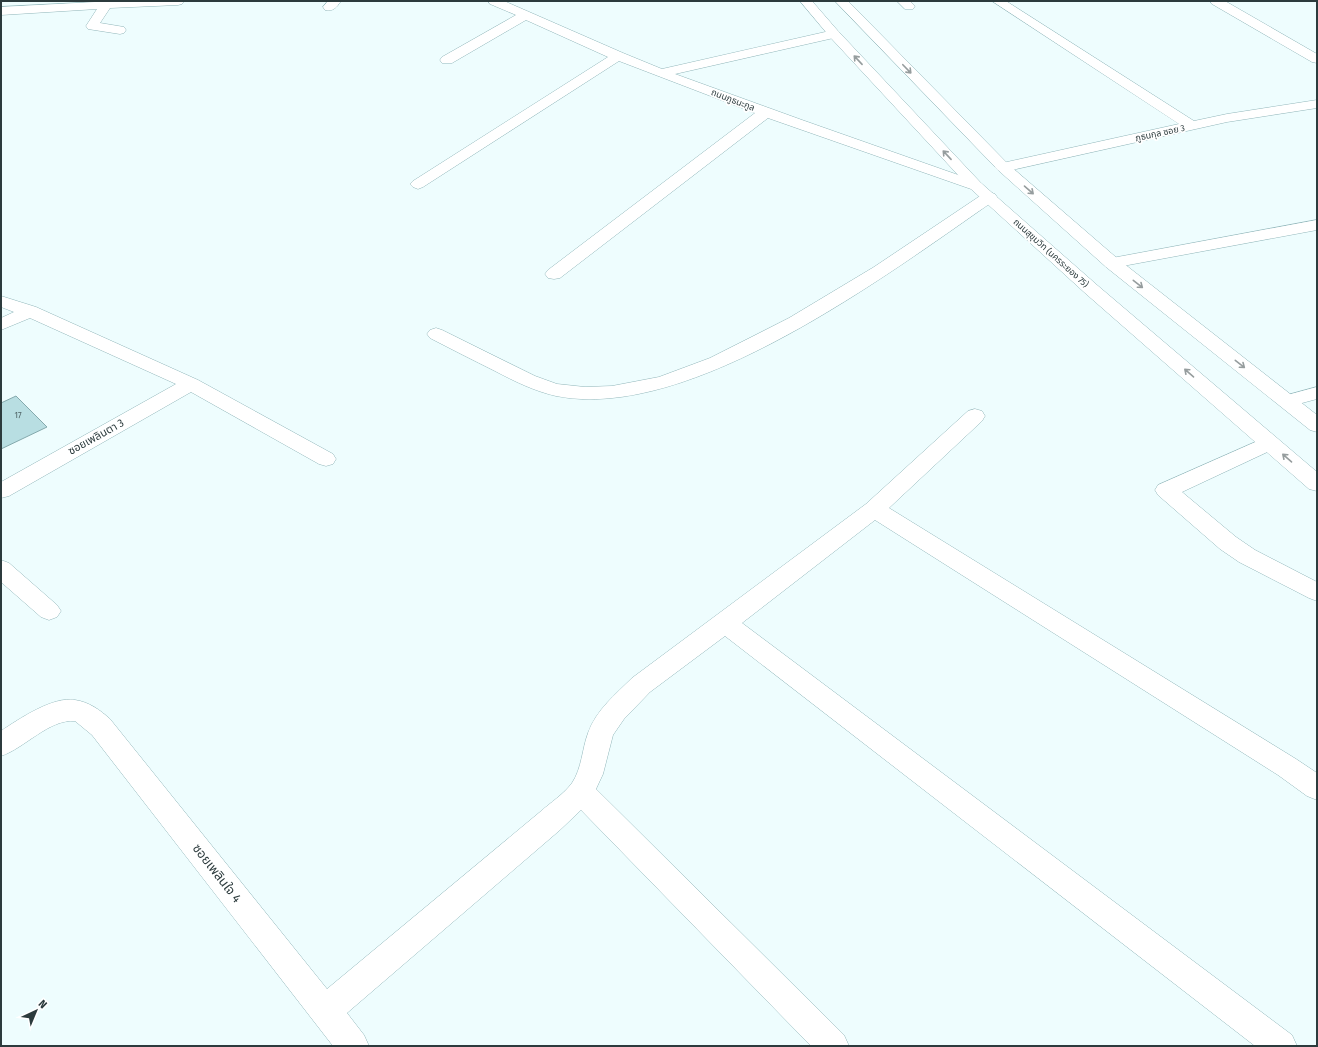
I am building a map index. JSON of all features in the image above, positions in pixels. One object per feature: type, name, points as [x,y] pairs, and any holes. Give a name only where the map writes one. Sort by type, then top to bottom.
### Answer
[{"type":"street","points":[[1,10],[33,5],[106,5],[178,1]]},
{"type":"street","name":"ถนนภูธนะกูล","points":[[494,1],[618,56],[661,73],[983,191]]},
{"type":"street","name":"ถนนสุขุมวิท (นครระยอง 75)","points":[[806,1],[834,34],[983,191],[1091,289],[1317,484]]},
{"type":"street","points":[[841,1],[1003,167],[1112,263],[1317,425]]},
{"type":"street","points":[[998,1],[1192,126]]},
{"type":"street","points":[[1216,1],[1317,59]]},
{"type":"street","points":[[106,5],[92,26],[120,30]]},
{"type":"street","points":[[447,60],[525,15]]},
{"type":"street","points":[[661,73],[834,34]]},
{"type":"street","points":[[418,184],[618,56]]},
{"type":"street","name":"ภูธนกุล ซอย 3","points":[[1003,167],[1227,118],[1317,104]]},
{"type":"street","points":[[554,274],[766,112]]},
{"type":"street","points":[[436,334],[530,382],[555,390],[582,393],[630,390],[650,386],[722,361],[796,323],[859,286],[983,191]]},
{"type":"street","points":[[1112,263],[1317,225]]},
{"type":"street","points":[[1,301],[30,311],[191,384],[326,459]]},
{"type":"street","points":[[1,325],[30,311]]},
{"type":"street","name":"ซอยเพลินตา 3","points":[[1,490],[191,384]]},
{"type":"street","points":[[1287,401],[1317,393]]},
{"type":"street","points":[[324,1010],[544,826],[581,792],[590,774],[601,732],[615,711],[641,685],[874,509],[975,416]]},
{"type":"street","points":[[1270,443],[1166,490],[1228,543],[1247,556],[1317,592]]},
{"type":"street","points":[[874,509],[1287,767],[1317,788]]},
{"type":"street","points":[[1,569],[48,611]]},
{"type":"street","points":[[725,623],[1281,1046]]},
{"type":"street","name":"ซอยเพลินใจ 4","points":[[1,745],[37,723],[57,713],[73,710],[89,716],[101,727],[353,1046]]},
{"type":"street","points":[[581,792],[833,1046]]},
{"type":"building","points":[[16,396],[47,427],[1,449],[1,403]]}]
